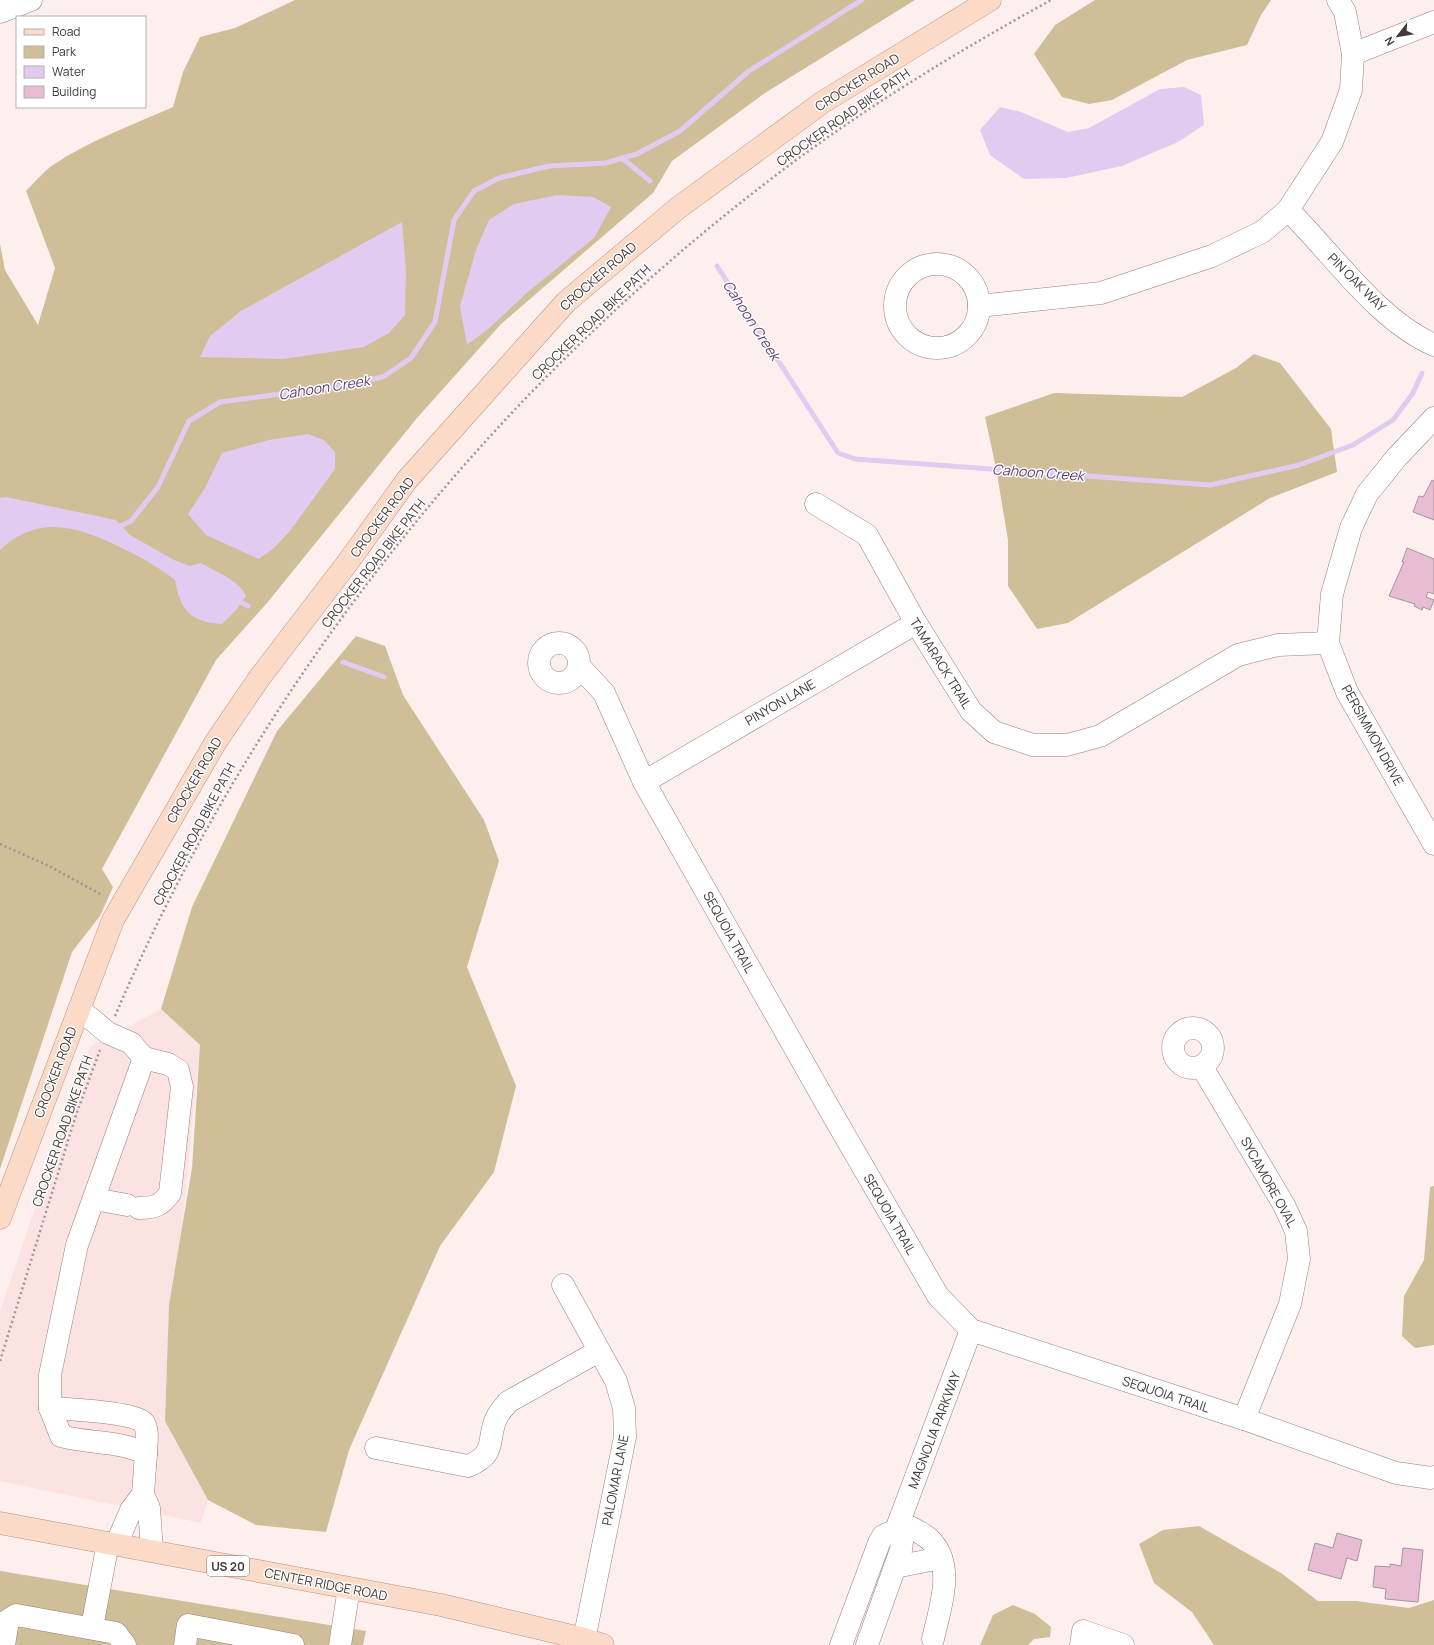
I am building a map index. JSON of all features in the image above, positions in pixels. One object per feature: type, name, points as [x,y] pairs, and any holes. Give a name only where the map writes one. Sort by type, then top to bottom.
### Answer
[{"type":"main road","name":"CROCKER ROAD","points":[[0,1218],[112,920],[215,743],[251,690],[407,480],[566,302],[678,208],[823,102],[990,0]]},
{"type":"main road","name":"CENTER RIDGE ROAD","points":[[0,1523],[442,1605],[590,1643]]},
{"type":"street","points":[[0,12],[31,0]]},
{"type":"street","points":[[978,306],[1101,293],[1212,256],[1262,232],[1288,210],[1332,142],[1350,90],[1354,54],[1345,12],[1338,0]]},
{"type":"street","points":[[1354,54],[1434,22]]},
{"type":"street","name":"PIN OAK WAY","points":[[1288,210],[1365,294],[1415,336],[1434,345]]},
{"type":"street","name":"PERSIMMON DRIVE","points":[[1434,418],[1397,457],[1367,494],[1351,528],[1332,594],[1328,643],[1347,692],[1434,844]]},
{"type":"street","name":"TAMARACK TRAIL","points":[[816,504],[867,535],[916,623],[970,711],[994,732],[1033,745],[1067,745],[1100,736],[1238,655],[1278,645],[1328,643]]},
{"type":"street","name":"PINYON LANE","points":[[644,782],[916,623]]},
{"type":"street","name":"SEQUOIA TRAIL","points":[[580,667],[604,693],[644,782],[830,1110],[938,1296],[972,1330],[1244,1419],[1396,1473],[1431,1478],[1434,1477]]},
{"type":"street","points":[[79,1009],[108,1032],[131,1043],[144,1058],[168,1064],[178,1070],[182,1087],[170,1193],[164,1203],[154,1208],[94,1199]]},
{"type":"street","points":[[144,1058],[77,1246],[50,1376],[50,1408],[61,1436],[74,1440],[136,1448],[146,1454]]},
{"type":"street","name":"SYCAMORE OVAL","points":[[1202,1067],[1284,1205],[1296,1231],[1299,1259],[1290,1304],[1244,1419]]},
{"type":"street","name":"PALOMAR LANE","points":[[563,1285],[616,1381],[621,1395],[625,1422],[625,1437],[590,1643]]},
{"type":"street","name":"MAGNOLIA PARKWAY","points":[[898,1526],[972,1330]]},
{"type":"street","points":[[376,1448],[468,1466],[482,1460],[488,1452],[498,1415],[508,1402],[600,1351]]},
{"type":"street","points":[[50,1408],[121,1415],[140,1420],[144,1424],[146,1433],[146,1454],[143,1494],[149,1508],[152,1552]]},
{"type":"street","points":[[92,1627],[112,1544],[131,1510],[143,1494]]},
{"type":"street","points":[[898,1526],[926,1537],[934,1543],[940,1558],[945,1582],[933,1639]]},
{"type":"street","points":[[867,1645],[895,1567],[902,1542],[898,1526]]},
{"type":"street","points":[[842,1645],[878,1543],[883,1536],[898,1526]]},
{"type":"street","points":[[895,1567],[940,1558]]},
{"type":"street","points":[[340,1645],[349,1588]]},
{"type":"street","points":[[4,1645],[8,1620],[16,1615],[92,1627],[116,1633],[125,1645]]},
{"type":"street","points":[[185,1645],[188,1625],[239,1640],[293,1645]]},
{"type":"street","points":[[1082,1645],[1083,1631],[1123,1645]]},
{"type":"path","name":"CROCKER ROAD BIKE PATH","points":[[0,1361],[76,1115],[108,1032],[140,960],[191,860],[243,764],[278,708],[342,617],[373,576],[486,441],[551,374],[665,265],[742,202],[801,157],[881,101],[960,51],[1051,0]]},
{"type":"path","points":[[0,844],[49,866],[102,895]]},
{"type":"shaded area","points":[[161,1009],[200,1045],[181,1238],[169,1305],[165,1421],[208,1500],[201,1523],[0,1481],[0,1311],[90,1047]]},
{"type":"green space","points":[[295,0],[915,0],[765,93],[672,161],[653,193],[501,324],[417,418],[267,603],[216,660],[102,869],[113,887],[100,916],[72,952],[0,1169],[0,244],[5,270],[38,325],[55,268],[26,191],[49,168],[81,148],[173,107],[183,72],[200,37],[235,28]]},
{"type":"green space","points":[[1095,0],[1271,0],[1261,15],[1247,45],[1187,60],[1112,100],[1089,104],[1062,97],[1034,54],[1055,25]]},
{"type":"green space","points":[[1254,354],[1280,363],[1331,429],[1337,472],[1270,498],[1068,623],[1037,629],[1008,586],[1008,540],[996,468],[985,417],[1054,393],[1182,397],[1236,368]]},
{"type":"green space","points":[[356,636],[385,646],[403,695],[484,820],[499,861],[467,967],[516,1086],[494,1172],[440,1246],[349,1450],[326,1532],[256,1525],[208,1500],[165,1421],[169,1305],[192,1168],[200,1045],[161,1009],[192,907],[277,731]]},
{"type":"green space","points":[[1434,1186],[1434,1345],[1415,1348],[1402,1336],[1404,1296],[1424,1260],[1430,1187]]},
{"type":"green space","points":[[1199,1526],[1281,1573],[1318,1601],[1356,1601],[1409,1608],[1434,1600],[1434,1645],[1214,1645],[1192,1612],[1154,1583],[1139,1544],[1163,1530]]},
{"type":"green space","points":[[0,1571],[366,1631],[363,1645],[0,1645]]},
{"type":"green space","points":[[1013,1605],[1035,1614],[1051,1627],[1050,1637],[1034,1639],[1028,1645],[980,1645],[993,1615]]},
{"type":"water","points":[[1184,87],[1201,95],[1204,125],[1178,142],[1122,166],[1066,178],[1024,179],[990,155],[980,130],[1000,107],[1021,112],[1068,132],[1089,128],[1160,89]]},
{"type":"water","points":[[557,195],[593,197],[611,207],[594,238],[529,291],[487,330],[467,345],[460,306],[476,250],[489,220],[514,204]]},
{"type":"water","points":[[402,222],[406,270],[405,315],[389,333],[364,347],[283,359],[200,357],[210,336],[241,311]]},
{"type":"water","points":[[308,434],[324,440],[335,452],[335,469],[290,531],[274,548],[259,559],[206,535],[188,514],[205,488],[222,453],[269,440]]},
{"type":"water","points":[[6,497],[116,520],[130,535],[174,560],[190,566],[201,563],[233,581],[243,590],[246,596],[237,609],[222,624],[202,620],[194,617],[184,607],[177,590],[175,580],[169,575],[149,562],[122,548],[90,534],[60,527],[29,531],[15,538],[0,550],[0,498]]},
{"type":"building","points":[[1432,480],[1434,481],[1434,520],[1413,512],[1419,496],[1423,497]]},
{"type":"building","points":[[1407,548],[1434,559],[1434,594],[1428,592],[1426,597],[1434,600],[1430,610],[1423,607],[1422,610],[1414,606],[1415,604],[1389,596],[1404,562],[1402,562]]},
{"type":"building","points":[[1337,1533],[1362,1540],[1357,1561],[1347,1558],[1341,1579],[1308,1570],[1315,1543],[1333,1548]]},
{"type":"building","points":[[1403,1548],[1423,1550],[1418,1602],[1385,1599],[1386,1589],[1373,1587],[1375,1566],[1390,1567],[1390,1564],[1401,1566]]},
{"type":"waterway","points":[[622,158],[637,154],[680,131],[749,71],[862,0]]},
{"type":"waterway","name":"Cahoon Creek","points":[[116,528],[131,521],[158,487],[189,421],[220,402],[342,386],[383,377],[411,358],[435,322],[454,220],[474,191],[499,178],[549,166],[606,163],[622,158],[650,181]]},
{"type":"waterway","name":"Cahoon Creek","points":[[717,266],[838,453],[855,459],[1210,485],[1299,465],[1353,445],[1393,420],[1413,393],[1422,373]]},
{"type":"waterway","points":[[237,600],[248,606]]},
{"type":"waterway","points":[[343,662],[384,677]]}]
